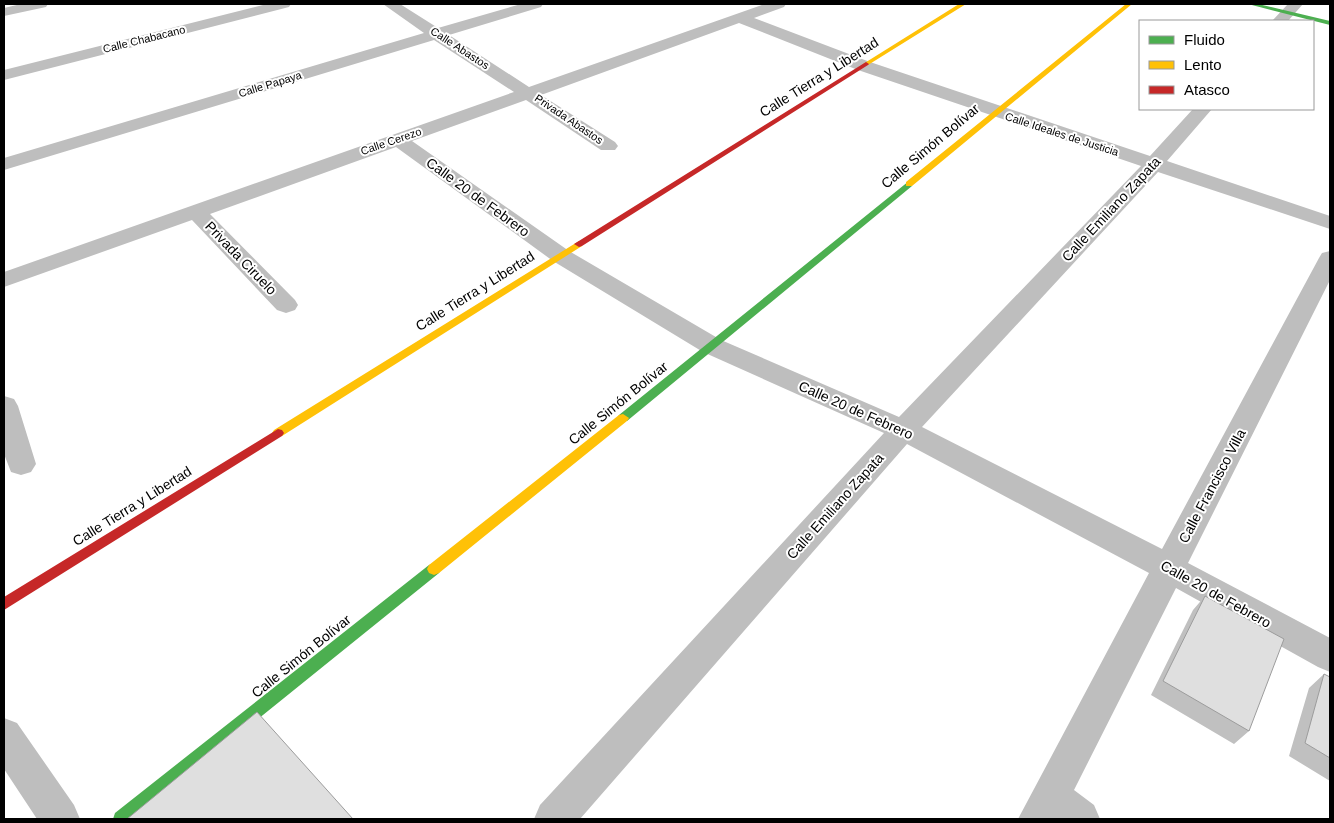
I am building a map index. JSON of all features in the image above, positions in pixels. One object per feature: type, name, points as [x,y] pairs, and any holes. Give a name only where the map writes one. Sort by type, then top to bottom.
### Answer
[{"type":"street","points":[[4,12],[40,4]]},
{"type":"street","name":"Calle Chabacano","points":[[4,75],[284,4]]},
{"type":"street","name":"Calle Abastos","points":[[390,4],[530,93]]},
{"type":"street","name":"Calle Papaya","points":[[4,164],[536,4]]},
{"type":"street","name":"Calle Cerezo","points":[[4,280],[779,4]]},
{"type":"street","name":"Calle Tierra y Libertad","points":[[4,604],[962,4]]},
{"type":"street","name":"Calle Simón Bolívar","points":[[121,819],[712,346],[1128,4]]},
{"type":"street","points":[[1252,4],[1330,23]]},
{"type":"street","name":"Calle Ideales de Justicia","points":[[740,18],[864,66],[995,112],[1330,223]]},
{"type":"street","name":"Privada Abastos","points":[[530,93],[608,146]]},
{"type":"street","name":"Calle Emiliano Zapata","points":[[554,819],[903,430],[1154,164],[1202,110]]},
{"type":"street","name":"Calle 20 de Febrero","points":[[397,139],[561,256],[712,346],[903,430],[1169,568],[1330,656]]},
{"type":"street","name":"Privada Ciruelo","points":[[196,212],[286,304]]},
{"type":"street","name":"Calle Francisco Villa","points":[[1056,812],[1169,568],[1330,258]]},
{"type":"street","points":[[4,406],[21,464]]},
{"type":"street","points":[[4,736],[60,819]]},
{"type":"building","points":[[1205,596],[1284,639],[1249,731],[1163,681]]},
{"type":"building","points":[[1324,674],[1330,677],[1330,758],[1305,743]]},
{"type":"building","points":[[257,712],[353,819],[127,819]]},
{"type":"traffic: fast","points":[[1251,4],[1330,23]]},
{"type":"traffic: fast","points":[[623,418],[909,184]]},
{"type":"traffic: fast","points":[[121,819],[434,569]]},
{"type":"traffic: slow","points":[[866,64],[963,4]]},
{"type":"traffic: slow","points":[[909,184],[1129,4]]},
{"type":"traffic: slow","points":[[278,433],[579,244]]},
{"type":"traffic: slow","points":[[434,569],[623,418]]},
{"type":"traffic: jam","points":[[579,244],[866,64]]},
{"type":"traffic: jam","points":[[4,604],[278,433]]}]
